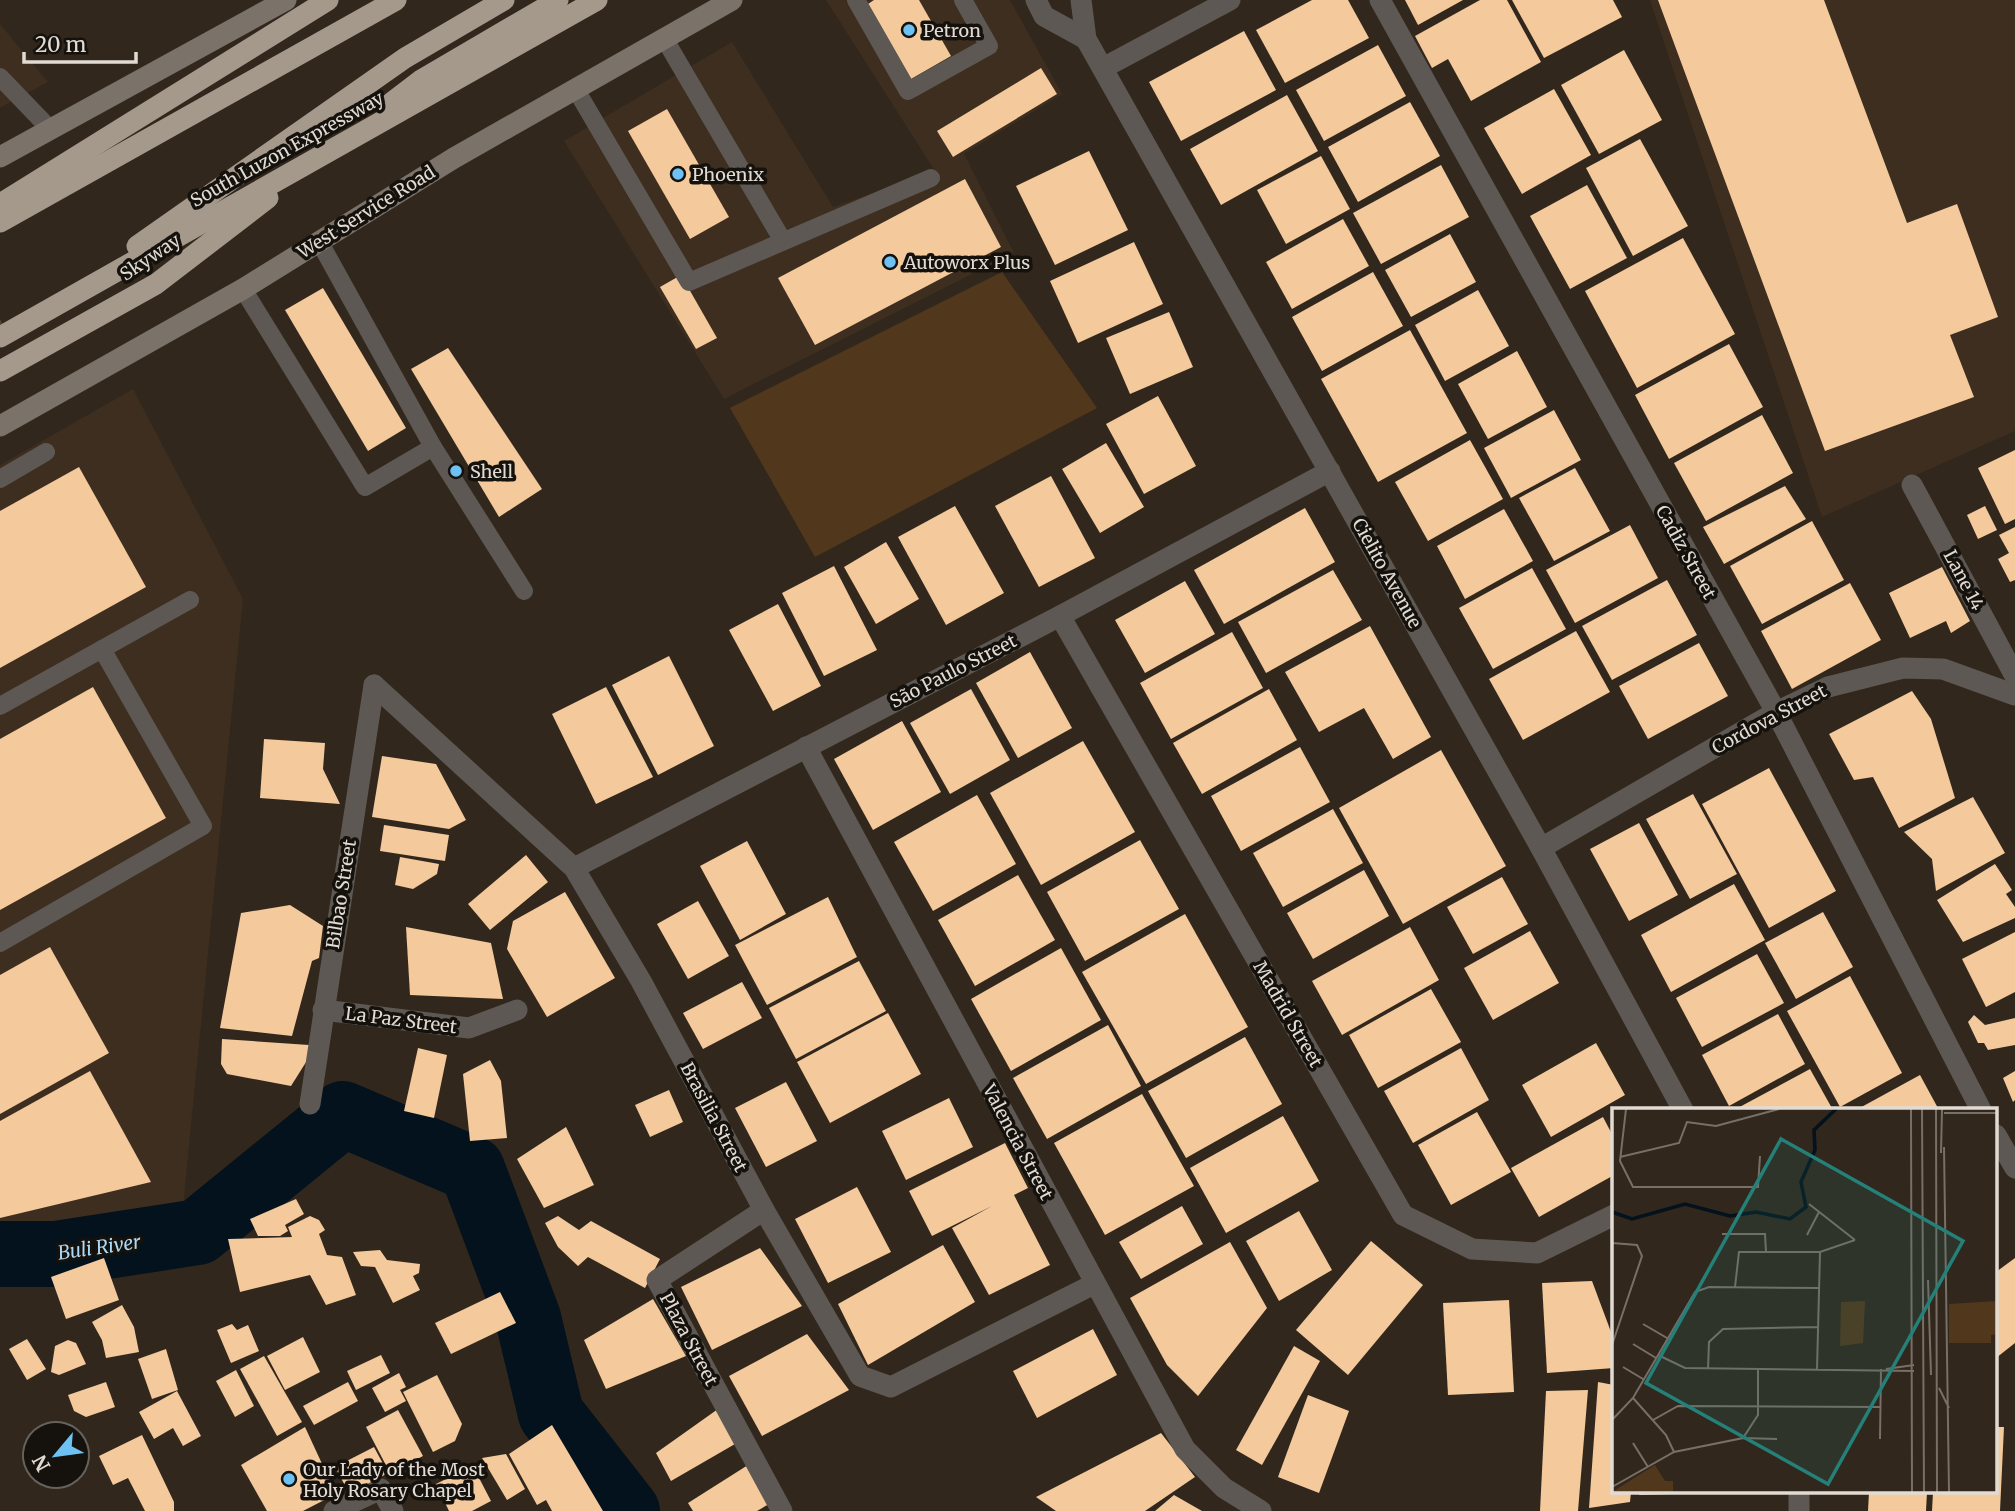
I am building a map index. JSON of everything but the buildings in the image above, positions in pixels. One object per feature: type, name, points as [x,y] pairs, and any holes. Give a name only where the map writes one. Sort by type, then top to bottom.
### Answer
[{"type":"highway","points":[[0,204],[328,0]]},
{"type":"highway","points":[[0,222],[396,0]]},
{"type":"highway","name":"Skyway","points":[[1,330],[128,252],[405,58],[504,0]]},
{"type":"highway","name":"Skyway","points":[[0,371],[156,284],[421,80],[558,0]]},
{"type":"highway","name":"South Luzon Expressway","points":[[1,330],[597,0]]},
{"type":"main road","points":[[0,157],[286,0]]},
{"type":"main road","name":"West Service Road","points":[[0,426],[243,289],[454,158],[732,0]]},
{"type":"street","points":[[1036,0],[1044,16],[1086,39]]},
{"type":"street","name":"Cielito Avenue","points":[[1082,0],[1086,39],[1541,848],[1682,1108]]},
{"type":"street","points":[[1103,68],[1230,0]]},
{"type":"street","name":"Cadiz Street","points":[[1380,0],[1776,712],[1980,1108]]},
{"type":"street","name":"São Paulo Street","points":[[574,868],[1060,616],[1330,471]]},
{"type":"street","name":"Lane 14","points":[[1912,485],[2015,676]]},
{"type":"street","name":"Madrid Street","points":[[1060,616],[1403,1214],[1472,1249],[1537,1253],[1612,1216]]},
{"type":"street","name":"Cordova Street","points":[[1541,848],[1776,712],[1828,687],[1903,667],[1943,669],[2015,695]]},
{"type":"street","name":"Brasilia Street","points":[[374,685],[574,868],[641,981],[764,1210],[860,1376],[891,1387],[1094,1284]]},
{"type":"street","name":"Bilbao Street","points":[[310,1104],[374,685]]},
{"type":"street","name":"Valencia Street","points":[[806,747],[1185,1449],[1224,1488],[1261,1511]]},
{"type":"street","name":"La Paz Street","points":[[323,1010],[469,1028],[517,1010]]},
{"type":"street","points":[[1997,1137],[2015,1168]]},
{"type":"street","name":"Plaza Street","points":[[764,1210],[657,1280],[782,1511]]},
{"type":"street","points":[[334,1511],[381,1489],[393,1511]]},
{"type":"lane","points":[[856,0],[908,91],[989,46],[963,0]]},
{"type":"lane","points":[[664,38],[783,241]]},
{"type":"lane","points":[[0,77],[50,129]]},
{"type":"lane","points":[[575,88],[689,282],[931,178]]},
{"type":"lane","points":[[318,241],[433,447],[524,591]]},
{"type":"lane","points":[[243,289],[365,487],[433,447]]},
{"type":"lane","points":[[0,479],[46,452]]},
{"type":"lane","points":[[0,706],[190,600]]},
{"type":"lane","points":[[0,943],[203,825],[102,649]]},
{"type":"shaded area","points":[[826,0],[1010,0],[1062,94],[964,154],[1014,253],[724,399],[564,141],[732,42],[833,207],[935,171]]},
{"type":"shaded area","points":[[1650,0],[2015,0],[2015,431],[1822,517]]},
{"type":"shaded area","points":[[0,24],[48,82],[0,108]]},
{"type":"shaded area","points":[[1002,272],[1097,408],[815,557],[730,408]]},
{"type":"shaded area","points":[[133,389],[243,599],[182,1217],[109,1231],[0,1223],[0,465]]},
{"type":"waterway","name":"Buli River","points":[[0,1254],[55,1254],[198,1232],[343,1114],[472,1169],[528,1318],[551,1414],[627,1511]]},
{"type":"place","name":"Petron","points":[[909,30]]},
{"type":"place","name":"Phoenix","points":[[678,174]]},
{"type":"place","name":"Autoworx Plus","points":[[890,262]]},
{"type":"place","name":"Shell","points":[[456,471]]},
{"type":"place","name":"Our Lady of the Most Holy Rosary Chapel","points":[[289,1479]]}]
